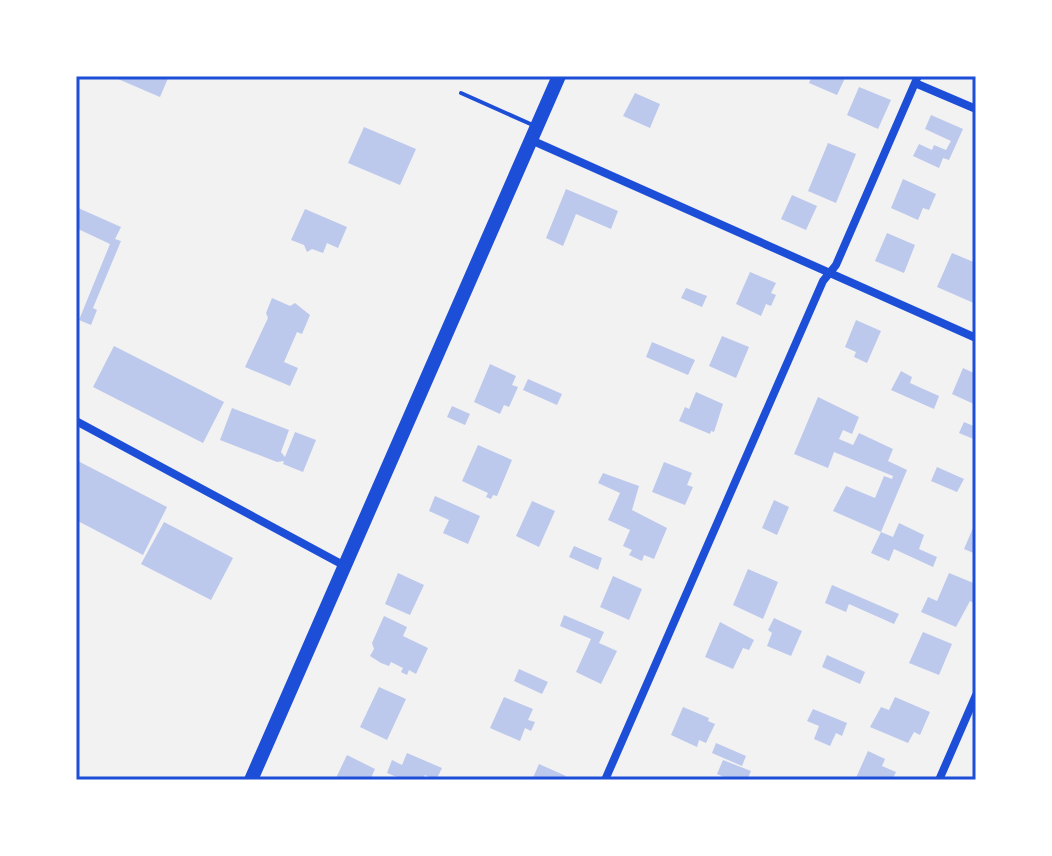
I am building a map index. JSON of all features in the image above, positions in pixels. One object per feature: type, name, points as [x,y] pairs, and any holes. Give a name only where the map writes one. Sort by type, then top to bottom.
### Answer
[{"type":"main road","points":[[251,780],[559,76]]},
{"type":"street","points":[[605,780],[817,295],[836,265],[917,79],[976,109]]},
{"type":"street","points":[[534,134],[976,338]]},
{"type":"street","points":[[76,421],[345,566]]},
{"type":"street","points":[[939,780],[976,695]]},
{"type":"lane","points":[[461,93],[534,134]]},
{"type":"building","points":[[111,76],[169,76],[160,97]]},
{"type":"building","points":[[812,76],[846,76],[837,95],[809,83]]},
{"type":"building","points":[[859,87],[891,100],[878,129],[847,115]]},
{"type":"building","points":[[635,93],[660,104],[650,128],[623,116]]},
{"type":"building","points":[[931,115],[963,129],[949,160],[943,158],[939,168],[913,156],[919,144],[932,150],[934,145],[946,150],[951,141],[925,129]]},
{"type":"building","points":[[364,127],[416,149],[400,185],[348,163]]},
{"type":"building","points":[[828,143],[856,154],[836,203],[808,191]]},
{"type":"building","points":[[903,179],[936,194],[929,210],[923,208],[918,220],[891,208]]},
{"type":"building","points":[[566,189],[618,211],[611,229],[576,214],[563,246],[546,238]]},
{"type":"building","points":[[792,195],[817,206],[806,230],[781,219]]},
{"type":"building","points":[[76,207],[121,227],[115,239],[121,241],[93,308],[97,310],[91,325],[79,320],[110,244],[76,228]]},
{"type":"building","points":[[305,209],[347,227],[338,248],[327,243],[323,253],[312,249],[307,252],[304,245],[291,240]]},
{"type":"building","points":[[887,233],[915,245],[904,273],[875,261]]},
{"type":"building","points":[[952,253],[976,263],[976,304],[937,287]]},
{"type":"building","points":[[750,272],[776,283],[771,293],[776,295],[771,306],[766,304],[761,316],[736,304]]},
{"type":"building","points":[[686,288],[707,296],[702,307],[681,298]]},
{"type":"building","points":[[272,298],[290,306],[295,303],[310,315],[302,334],[297,332],[284,362],[298,368],[290,386],[245,367],[268,318],[266,313]]},
{"type":"building","points":[[856,320],[881,331],[867,363],[854,357],[856,352],[845,347]]},
{"type":"building","points":[[722,336],[749,347],[736,378],[709,366]]},
{"type":"building","points":[[652,342],[695,360],[688,375],[646,357]]},
{"type":"building","points":[[114,346],[224,402],[203,443],[93,387]]},
{"type":"building","points":[[490,364],[516,376],[512,385],[518,387],[509,407],[504,405],[500,414],[474,402]]},
{"type":"building","points":[[963,368],[976,374],[976,405],[952,394]]},
{"type":"building","points":[[901,371],[912,377],[910,383],[939,396],[934,409],[891,390]]},
{"type":"building","points":[[528,379],[562,394],[557,405],[523,390]]},
{"type":"building","points":[[696,392],[723,404],[714,432],[710,434],[679,421],[685,407],[689,409]]},
{"type":"building","points":[[818,397],[859,417],[852,434],[843,430],[839,439],[853,445],[859,433],[893,449],[888,461],[907,470],[881,532],[833,511],[846,486],[875,498],[884,476],[892,479],[893,476],[834,452],[828,468],[794,454]]},
{"type":"building","points":[[452,406],[470,414],[465,425],[447,417]]},
{"type":"building","points":[[232,408],[289,430],[281,452],[285,457],[295,432],[316,440],[303,472],[283,464],[284,461],[277,462],[220,440]]},
{"type":"building","points":[[964,422],[976,427],[976,440],[959,433]]},
{"type":"building","points":[[478,445],[512,460],[497,496],[493,495],[491,499],[486,497],[488,493],[462,481]]},
{"type":"building","points":[[76,460],[167,507],[143,555],[76,520]]},
{"type":"building","points":[[664,462],[692,473],[687,485],[693,487],[685,505],[652,492]]},
{"type":"building","points":[[937,467],[964,479],[957,492],[931,481]]},
{"type":"building","points":[[603,473],[639,486],[632,510],[667,528],[654,559],[644,555],[642,561],[629,555],[632,550],[623,546],[630,530],[608,520],[620,493],[598,483]]},
{"type":"building","points":[[435,496],[480,516],[468,544],[443,533],[449,520],[429,511]]},
{"type":"building","points":[[774,500],[789,507],[777,535],[762,528]]},
{"type":"building","points":[[532,501],[555,511],[539,547],[516,536]]},
{"type":"building","points":[[976,521],[976,554],[964,549]]},
{"type":"building","points":[[164,522],[233,558],[211,600],[141,564]]},
{"type":"building","points":[[899,523],[924,535],[919,549],[937,557],[933,567],[894,549],[889,561],[871,553],[881,532],[893,537]]},
{"type":"building","points":[[574,546],[602,558],[598,570],[569,557]]},
{"type":"building","points":[[748,569],[778,582],[763,619],[733,605]]},
{"type":"building","points":[[398,573],[424,585],[410,615],[385,604]]},
{"type":"building","points":[[949,573],[976,584],[976,604],[970,601],[956,627],[921,612],[928,597],[937,601]]},
{"type":"building","points":[[613,576],[642,589],[629,620],[600,607]]},
{"type":"building","points":[[832,585],[899,614],[894,624],[849,604],[846,612],[825,603]]},
{"type":"building","points":[[564,615],[604,632],[599,643],[617,651],[601,684],[576,672],[591,639],[560,626]]},
{"type":"building","points":[[384,616],[407,627],[403,636],[428,648],[416,674],[409,670],[407,675],[401,672],[403,668],[391,662],[389,666],[370,656],[374,649],[372,643]]},
{"type":"building","points":[[774,618],[802,631],[791,656],[767,646],[772,633],[768,630]]},
{"type":"building","points":[[720,622],[754,640],[749,650],[743,648],[733,669],[705,657]]},
{"type":"building","points":[[923,632],[952,644],[939,675],[909,663]]},
{"type":"building","points":[[827,655],[865,672],[860,684],[822,667]]},
{"type":"building","points":[[519,669],[548,682],[542,694],[514,681]]},
{"type":"building","points":[[379,687],[406,699],[387,740],[360,727]]},
{"type":"building","points":[[504,697],[533,709],[528,720],[535,722],[531,731],[525,728],[520,741],[490,728]]},
{"type":"building","points":[[895,697],[930,712],[920,735],[914,732],[908,743],[870,727],[881,707],[889,710]]},
{"type":"building","points":[[683,707],[709,718],[708,721],[715,724],[706,743],[699,740],[697,747],[671,735]]},
{"type":"building","points":[[813,709],[847,723],[842,736],[836,733],[830,746],[814,739],[819,726],[807,721]]},
{"type":"building","points":[[716,743],[746,756],[742,766],[712,753]]},
{"type":"building","points":[[868,751],[885,759],[882,766],[896,772],[892,780],[855,780]]},
{"type":"building","points":[[407,753],[442,768],[436,780],[425,775],[422,780],[404,780],[387,773],[392,760],[402,765]]},
{"type":"building","points":[[347,755],[375,769],[370,780],[335,780]]},
{"type":"building","points":[[723,760],[751,771],[747,780],[731,780],[717,774]]},
{"type":"building","points":[[539,764],[566,776],[564,780],[532,780]]}]
